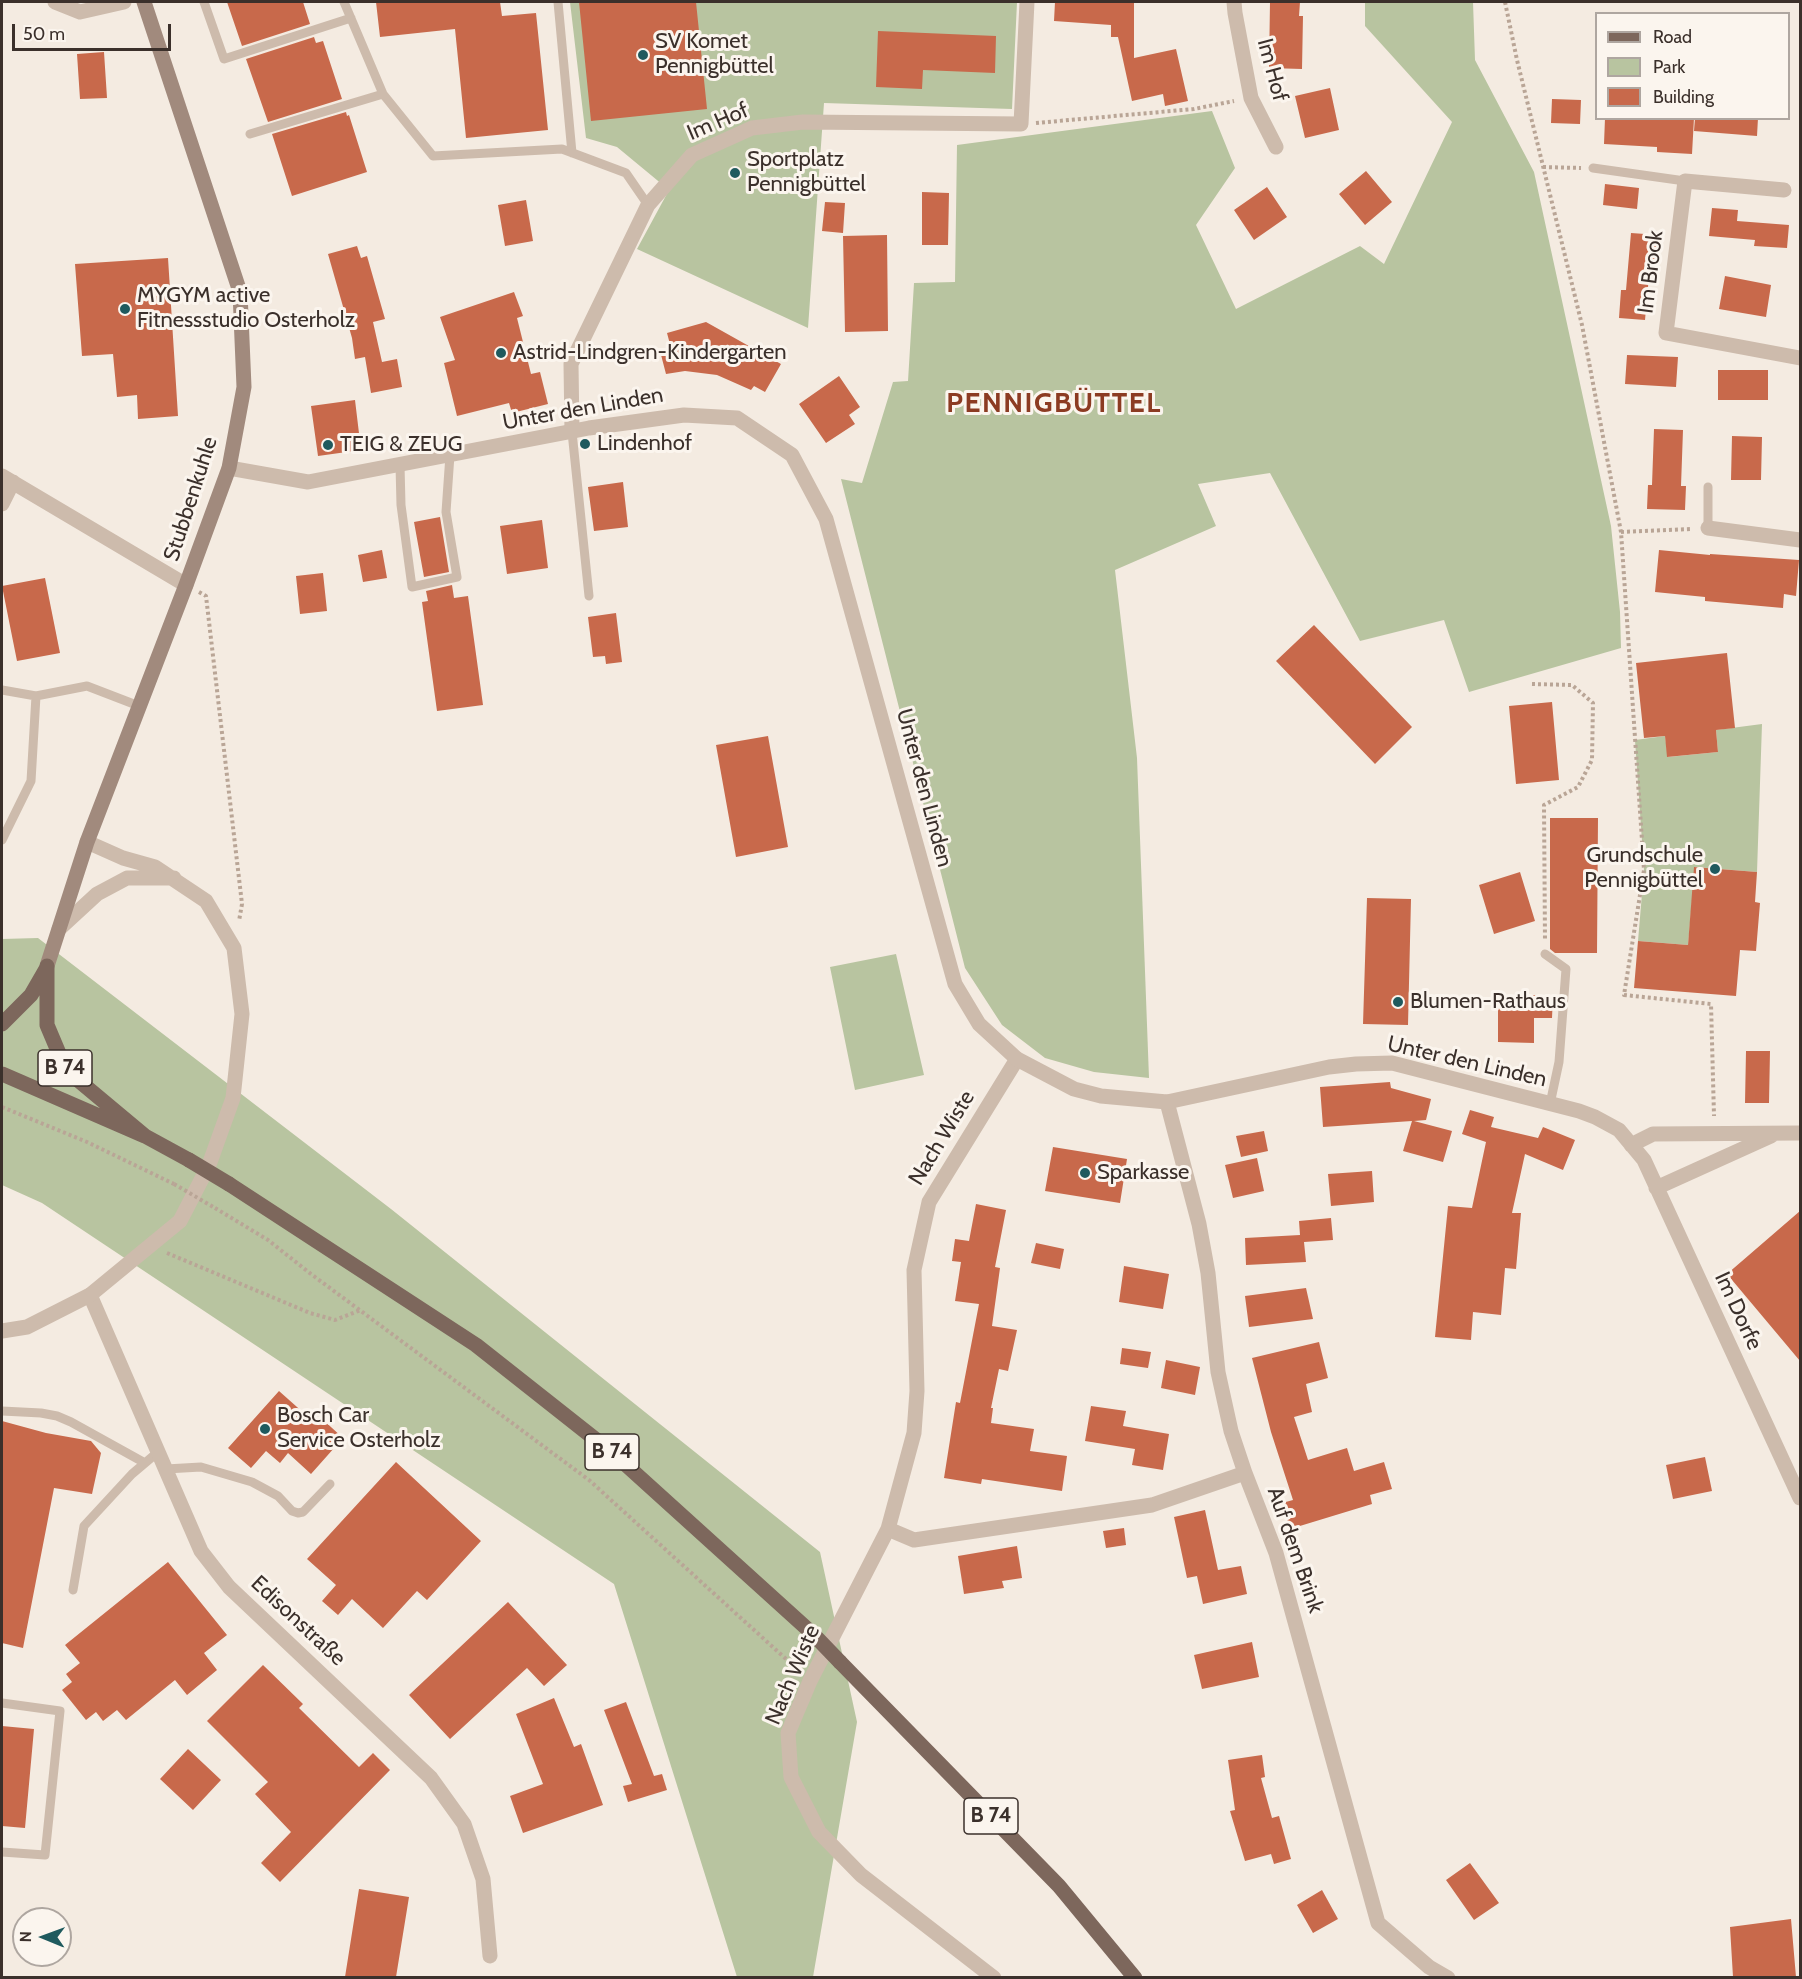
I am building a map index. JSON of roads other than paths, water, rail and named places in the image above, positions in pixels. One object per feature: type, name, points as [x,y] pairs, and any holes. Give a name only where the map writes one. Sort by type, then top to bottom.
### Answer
[{"type":"main road","name":"Stubbenkuhle","points":[[47,966],[87,842],[229,468],[244,387],[240,292],[144,2]]},
{"type":"main road","points":[[2,1024],[31,995],[47,966]]},
{"type":"main road","name":"B 74","points":[[47,966],[47,1025],[66,1070],[145,1136]]},
{"type":"main road","name":"B 74","points":[[2,1074],[145,1136],[229,1184],[476,1345],[614,1454],[814,1635],[1059,1886],[1135,1977]]},
{"type":"street","points":[[55,2],[80,12],[124,2]]},
{"type":"street","name":"Im Hof","points":[[572,432],[571,364],[648,205],[692,156],[752,128],[803,122],[1021,124],[1027,2]]},
{"type":"street","name":"Im Hof","points":[[1234,2],[1251,98],[1276,147]]},
{"type":"street","points":[[1684,181],[1784,190]]},
{"type":"street","name":"Im Brook","points":[[1684,181],[1666,333],[1800,358]]},
{"type":"street","name":"Unter den Linden","points":[[229,468],[308,482],[572,432],[684,415],[736,418],[792,455],[826,519],[955,984],[979,1024],[1017,1059],[1074,1089],[1101,1096],[1167,1102],[1329,1067],[1392,1063],[1595,1117],[1619,1130],[1631,1145]]},
{"type":"street","points":[[2,504],[7,479],[186,585]]},
{"type":"street","points":[[1708,528],[1800,540]]},
{"type":"street","points":[[2,1331],[27,1327],[90,1295],[180,1221],[209,1165],[233,1098],[242,1014],[234,948],[207,901],[155,867],[123,858],[87,842]]},
{"type":"street","points":[[59,929],[97,894],[127,878],[174,878]]},
{"type":"street","name":"Nach Wiste","points":[[994,1977],[861,1875],[819,1832],[791,1777],[788,1733],[810,1681],[888,1529],[914,1433],[917,1391],[914,1270],[929,1202],[1017,1059]]},
{"type":"street","name":"Auf dem Brink","points":[[1167,1102],[1199,1224],[1208,1273],[1218,1372],[1231,1431],[1276,1553],[1378,1923],[1429,1967],[1448,1977]]},
{"type":"street","points":[[1631,1145],[1653,1134],[1800,1133]]},
{"type":"street","points":[[1656,1188],[1776,1134]]},
{"type":"street","name":"Im Dorfe","points":[[1631,1145],[1644,1160],[1800,1498]]},
{"type":"street","name":"Edisonstraße","points":[[90,1295],[201,1551],[229,1587],[431,1778],[464,1824],[483,1879],[490,1956]]},
{"type":"street","points":[[888,1529],[914,1540],[1152,1504],[1245,1473]]},
{"type":"lane","points":[[204,2],[224,59],[351,18]]},
{"type":"lane","points":[[344,2],[383,94],[433,156],[562,149],[626,173],[648,205]]},
{"type":"lane","points":[[558,2],[572,153]]},
{"type":"lane","points":[[250,134],[383,94]]},
{"type":"lane","points":[[1593,168],[1684,181]]},
{"type":"lane","points":[[572,432],[589,596]]},
{"type":"lane","points":[[400,465],[401,505],[412,587],[457,577],[446,512],[450,456]]},
{"type":"lane","points":[[1708,487],[1708,528]]},
{"type":"lane","points":[[2,690],[36,696],[87,686],[139,706]]},
{"type":"lane","points":[[2,840],[31,781],[36,696]]},
{"type":"lane","points":[[1545,954],[1566,969],[1559,1062],[1550,1104]]},
{"type":"lane","points":[[2,1411],[57,1416],[145,1463]]},
{"type":"lane","points":[[73,1590],[84,1526],[122,1484],[158,1452]]},
{"type":"lane","points":[[166,1469],[201,1467],[252,1482],[278,1496],[292,1511],[298,1513],[303,1512],[330,1484]]},
{"type":"lane","points":[[2,1703],[60,1711],[45,1855],[2,1852]]},
{"type":"place","name":"SV Komet Pennigbüttel","points":[[643,55]]},
{"type":"place","name":"Sportplatz Pennigbüttel","points":[[735,173]]},
{"type":"place","name":"MYGYM active Fitnessstudio Osterholz","points":[[125,309]]},
{"type":"place","name":"Astrid-Lindgren-Kindergarten","points":[[501,353]]},
{"type":"place","name":"Lindenhof","points":[[585,444]]},
{"type":"place","name":"TEIG & ZEUG","points":[[328,445]]},
{"type":"place","name":"Grundschule Pennigbüttel","points":[[1715,869]]},
{"type":"place","name":"Blumen-Rathaus","points":[[1398,1002]]},
{"type":"place","name":"Sparkasse","points":[[1085,1173]]},
{"type":"place","name":"Bosch Car Service Osterholz","points":[[265,1429]]},
{"type":"district","name":"PENNIGBÜTTEL","points":[[1054,404]]}]
